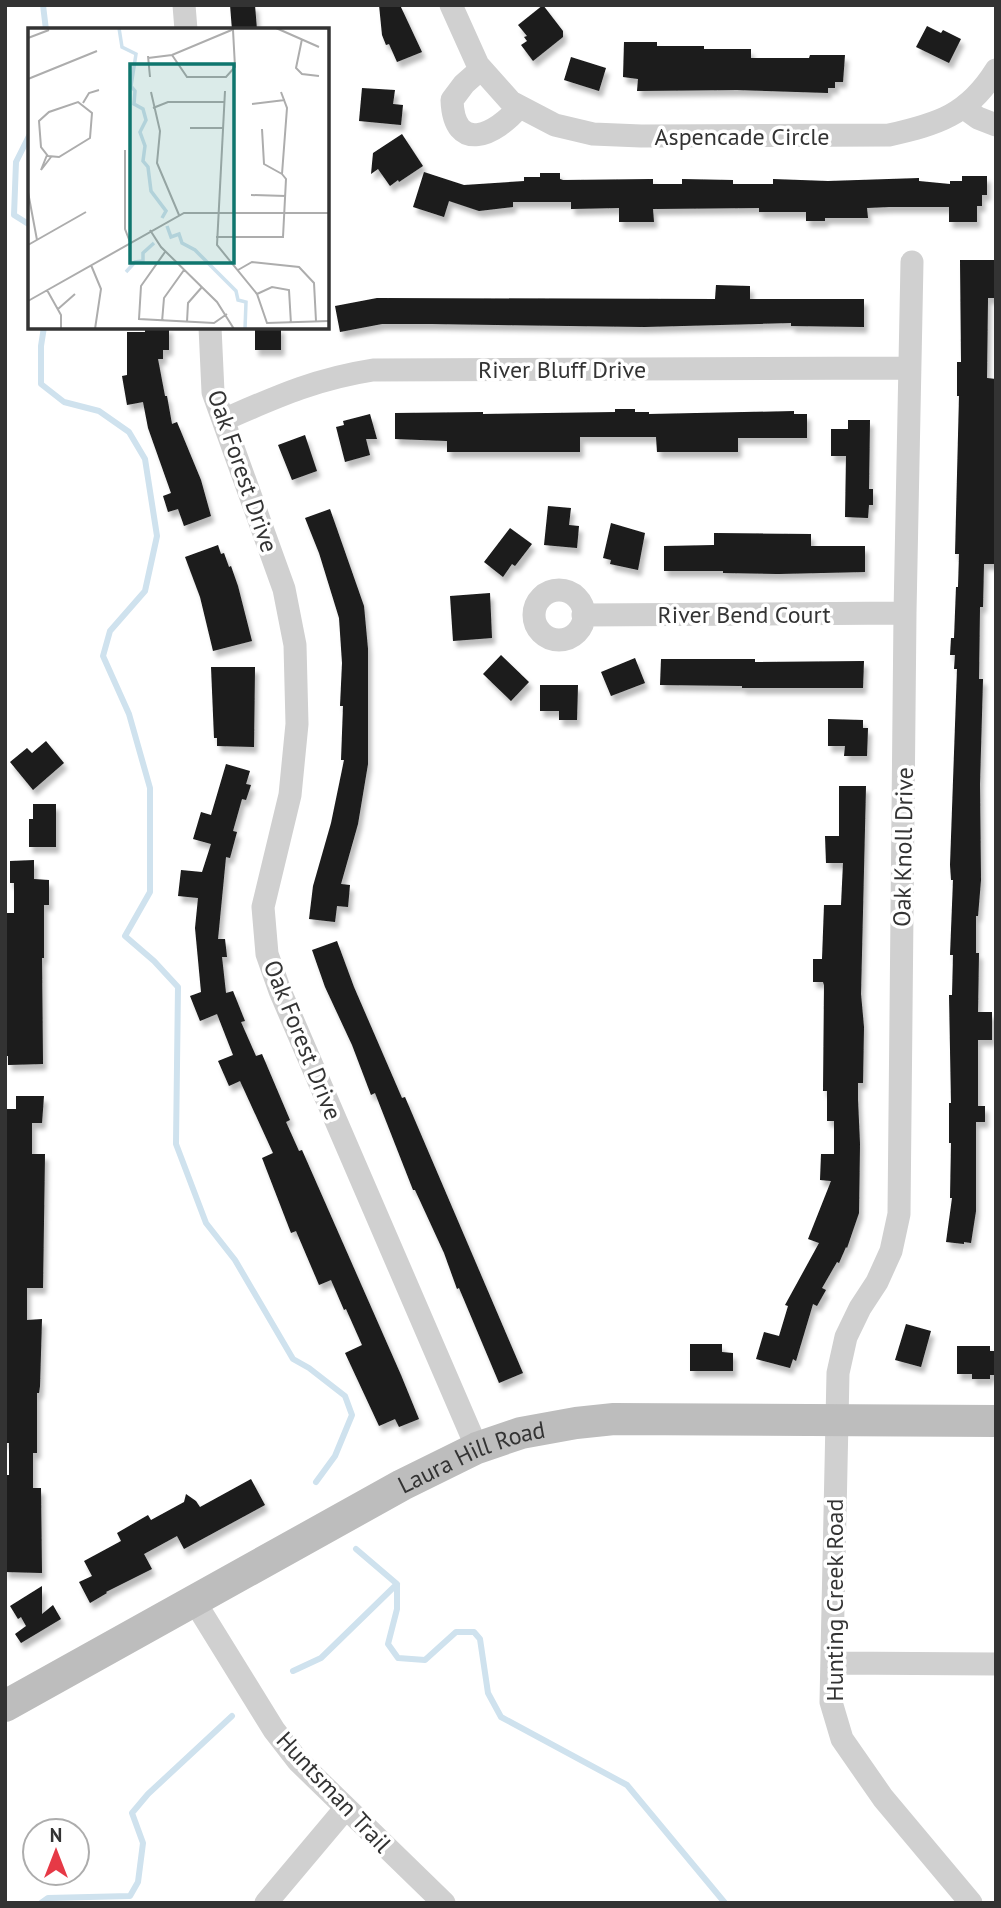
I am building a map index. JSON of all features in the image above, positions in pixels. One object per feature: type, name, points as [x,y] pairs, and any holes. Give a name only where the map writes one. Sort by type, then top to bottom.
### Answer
[{"type":"main road","name":"Laura Hill Road","points":[[5,1706],[402,1485],[477,1448],[522,1433],[614,1419],[996,1421]]},
{"type":"street","points":[[184,5],[186,28]]},
{"type":"street","name":"Aspencade Circle","points":[[451,5],[481,69],[511,102],[555,125],[593,134],[889,135],[928,127],[964,108],[996,70]]},
{"type":"street","points":[[481,69],[452,100],[453,117],[463,131],[476,135],[494,131],[519,107]]},
{"type":"street","points":[[964,108],[978,118],[996,125]]},
{"type":"street","name":"Oak Knoll Drive","points":[[836,1419],[838,1373],[846,1337],[886,1261],[899,1214],[905,613],[912,262]]},
{"type":"street","name":"Oak Forest Drive","points":[[210,329],[213,391],[284,589],[295,645],[298,724],[290,795],[263,907],[267,954],[280,992],[477,1448]]},
{"type":"street","name":"River Bluff Drive","points":[[223,420],[297,388],[335,376],[373,370],[909,368]]},
{"type":"street","name":"River Bend Court","points":[[583,615],[905,613]]},
{"type":"street","name":"Hunting Creek Road","points":[[836,1419],[831,1702],[842,1739],[883,1798],[971,1903]]},
{"type":"street","name":"Huntsman Trail","points":[[193,1599],[274,1730],[298,1761],[444,1903]]},
{"type":"street","points":[[833,1663],[996,1664]]},
{"type":"street","points":[[266,1903],[345,1809]]},
{"type":"building","points":[[230,5],[255,5],[257,28],[232,28]]},
{"type":"building","points":[[379,5],[400,5],[422,52],[397,62],[382,35]]},
{"type":"building","points":[[543,5],[563,31],[563,37],[533,61],[521,45],[527,41],[524,37],[527,36],[518,25]]},
{"type":"building","points":[[927,26],[961,39],[949,63],[916,47]]},
{"type":"building","points":[[624,42],[657,42],[657,46],[704,46],[704,49],[751,49],[751,58],[845,55],[843,82],[835,82],[835,88],[828,88],[828,93],[637,91],[638,79],[623,77]]},
{"type":"building","points":[[571,57],[606,68],[599,91],[564,80]]},
{"type":"building","points":[[362,88],[395,90],[393,104],[403,105],[401,125],[359,121]]},
{"type":"building","points":[[402,134],[423,166],[390,186],[378,169],[371,174],[373,153]]},
{"type":"building","points":[[424,172],[464,185],[524,181],[524,177],[540,177],[540,173],[560,173],[560,179],[563,180],[653,179],[653,184],[682,184],[682,179],[733,180],[733,184],[773,184],[773,179],[828,181],[919,178],[919,181],[950,184],[950,181],[962,181],[962,176],[987,176],[987,195],[982,195],[982,206],[977,206],[977,222],[949,222],[949,207],[889,207],[867,208],[868,218],[825,218],[825,221],[806,221],[806,212],[759,212],[759,208],[653,209],[654,222],[619,222],[619,208],[571,209],[571,202],[513,202],[513,207],[479,211],[449,201],[444,217],[413,207]]},
{"type":"building","points":[[960,260],[996,260],[996,298],[988,298],[987,378],[996,379],[996,564],[984,564],[983,607],[980,607],[979,679],[983,679],[981,880],[976,916],[976,953],[979,953],[978,1012],[992,1012],[992,1040],[978,1040],[978,1106],[985,1106],[985,1122],[976,1122],[976,1211],[971,1243],[964,1244],[946,1242],[952,1198],[949,1143],[949,995],[952,995],[953,955],[950,955],[953,880],[950,865],[957,669],[954,669],[955,655],[950,655],[951,638],[954,638],[959,554],[955,554],[959,396],[957,362],[961,362]]},
{"type":"building","points":[[716,285],[750,286],[750,299],[864,299],[864,327],[791,326],[791,323],[644,327],[382,324],[340,332],[335,306],[377,298],[715,299]]},
{"type":"building","points":[[145,329],[169,329],[169,350],[163,350],[163,359],[158,359],[165,396],[172,424],[177,422],[201,480],[211,516],[184,526],[178,509],[168,512],[163,496],[171,493],[148,428],[143,402],[127,405],[122,376],[127,375],[127,332],[145,332]]},
{"type":"building","points":[[255,329],[281,329],[281,350],[255,350]]},
{"type":"building","points":[[615,409],[635,409],[635,412],[649,414],[794,411],[794,414],[807,414],[807,438],[738,438],[738,452],[657,452],[656,437],[580,437],[580,452],[447,452],[447,441],[395,439],[395,413],[615,412]]},
{"type":"building","points":[[370,414],[377,439],[366,439],[370,455],[345,462],[336,427],[344,425],[343,421]]},
{"type":"building","points":[[848,420],[870,420],[869,489],[873,489],[873,505],[869,505],[868,518],[845,517],[846,456],[831,456],[831,429],[848,429]]},
{"type":"building","points":[[305,435],[317,471],[292,480],[278,445]]},
{"type":"building","points":[[548,506],[571,508],[569,525],[579,526],[577,548],[544,545]]},
{"type":"building","points":[[330,509],[364,606],[368,649],[368,764],[358,824],[341,884],[350,885],[348,907],[337,906],[335,922],[309,919],[313,886],[331,823],[344,760],[341,760],[343,706],[340,706],[342,663],[339,618],[305,518]]},
{"type":"building","points":[[611,523],[645,533],[638,570],[610,564],[611,560],[603,558]]},
{"type":"building","points":[[510,528],[532,544],[503,577],[484,562]]},
{"type":"building","points":[[714,533],[811,534],[811,546],[865,546],[865,572],[778,574],[664,571],[664,546],[714,545]]},
{"type":"building","points":[[218,545],[229,567],[231,566],[252,641],[213,651],[200,597],[185,557]]},
{"type":"building","points":[[490,593],[492,638],[453,641],[450,596]]},
{"type":"building","points":[[501,655],[529,682],[511,701],[483,674]]},
{"type":"building","points":[[635,658],[645,683],[611,696],[601,672]]},
{"type":"building","points":[[661,659],[864,661],[863,688],[660,685]]},
{"type":"building","points":[[211,667],[255,667],[254,747],[217,746],[217,738],[214,738]]},
{"type":"building","points":[[540,685],[578,685],[577,720],[559,720],[559,711],[540,711]]},
{"type":"building","points":[[828,719],[863,720],[863,728],[868,728],[867,756],[844,756],[845,746],[828,746]]},
{"type":"building","points":[[46,741],[64,763],[33,790],[10,762],[27,748],[32,753]]},
{"type":"building","points":[[226,764],[250,771],[246,784],[251,785],[246,800],[242,799],[233,831],[237,832],[230,858],[226,857],[218,939],[225,939],[227,957],[222,957],[226,993],[233,991],[245,1021],[241,1022],[256,1056],[262,1054],[290,1120],[286,1122],[299,1151],[302,1150],[419,1419],[399,1427],[395,1419],[379,1426],[345,1353],[362,1345],[331,1280],[319,1285],[296,1231],[291,1233],[262,1158],[273,1153],[240,1081],[229,1086],[218,1061],[233,1055],[217,1014],[200,1021],[190,996],[201,992],[195,928],[198,898],[178,896],[181,870],[202,872],[211,844],[193,839],[201,812],[211,815]]},
{"type":"building","points":[[839,786],[866,786],[861,994],[864,1027],[863,1083],[858,1083],[859,1213],[847,1248],[822,1288],[826,1290],[817,1306],[813,1304],[796,1361],[793,1359],[790,1368],[756,1359],[764,1332],[779,1336],[788,1306],[785,1305],[819,1243],[808,1239],[831,1181],[820,1180],[821,1154],[834,1154],[834,1121],[827,1121],[827,1091],[823,1091],[824,985],[823,982],[813,982],[813,959],[822,959],[824,905],[841,905],[843,863],[826,863],[825,836],[839,836]]},
{"type":"building","points":[[33,804],[56,804],[56,847],[29,847],[29,819],[33,819]]},
{"type":"building","points":[[34,860],[34,879],[49,880],[49,905],[44,905],[42,958],[43,1064],[8,1065],[8,1056],[5,1056],[5,913],[14,913],[14,883],[10,883],[10,861]]},
{"type":"building","points":[[337,941],[354,987],[402,1098],[405,1097],[523,1373],[499,1383],[444,1253],[413,1190],[375,1093],[371,1095],[352,1045],[325,987],[312,950]]},
{"type":"building","points":[[16,1096],[44,1096],[42,1123],[32,1123],[32,1154],[45,1154],[43,1288],[27,1288],[27,1320],[42,1319],[40,1386],[37,1393],[37,1453],[33,1453],[33,1488],[41,1488],[42,1573],[5,1572],[5,1475],[9,1475],[9,1443],[5,1443],[5,1120],[6,1109],[16,1109]]},
{"type":"building","points":[[906,1324],[931,1331],[921,1367],[895,1360]]},
{"type":"building","points":[[690,1344],[722,1344],[722,1352],[733,1353],[733,1371],[690,1371]]},
{"type":"building","points":[[957,1346],[990,1346],[990,1351],[996,1351],[996,1375],[990,1375],[990,1379],[972,1379],[972,1374],[957,1374]]},
{"type":"building","points":[[251,1479],[265,1505],[184,1549],[177,1536],[144,1554],[152,1569],[90,1603],[79,1582],[92,1576],[84,1561],[121,1541],[117,1533],[148,1515],[151,1520],[184,1502],[186,1494],[200,1507]]},
{"type":"building","points":[[42,1586],[42,1614],[53,1605],[61,1619],[21,1643],[15,1634],[26,1626],[10,1606]]},
{"type":"waterway","points":[[43,5],[46,28]]},
{"type":"waterway","points":[[28,138],[16,162],[14,215],[28,224]]},
{"type":"waterway","points":[[44,329],[41,384],[64,402],[99,411],[129,432],[145,459],[157,536],[145,591],[110,631],[103,656],[129,714],[150,788],[150,892],[125,936],[178,987],[176,1144],[206,1223],[235,1260],[293,1359],[345,1396],[352,1415],[335,1456],[316,1482]]},
{"type":"waterway","points":[[356,1549],[397,1584],[397,1609],[388,1644],[398,1658],[425,1660],[456,1632],[474,1632],[480,1639],[488,1693],[501,1717],[627,1785],[725,1903]]},
{"type":"waterway","points":[[293,1671],[321,1658],[397,1584]]},
{"type":"waterway","points":[[41,1903],[48,1898],[130,1896],[138,1882],[143,1843],[132,1813],[148,1794],[232,1716]]}]
